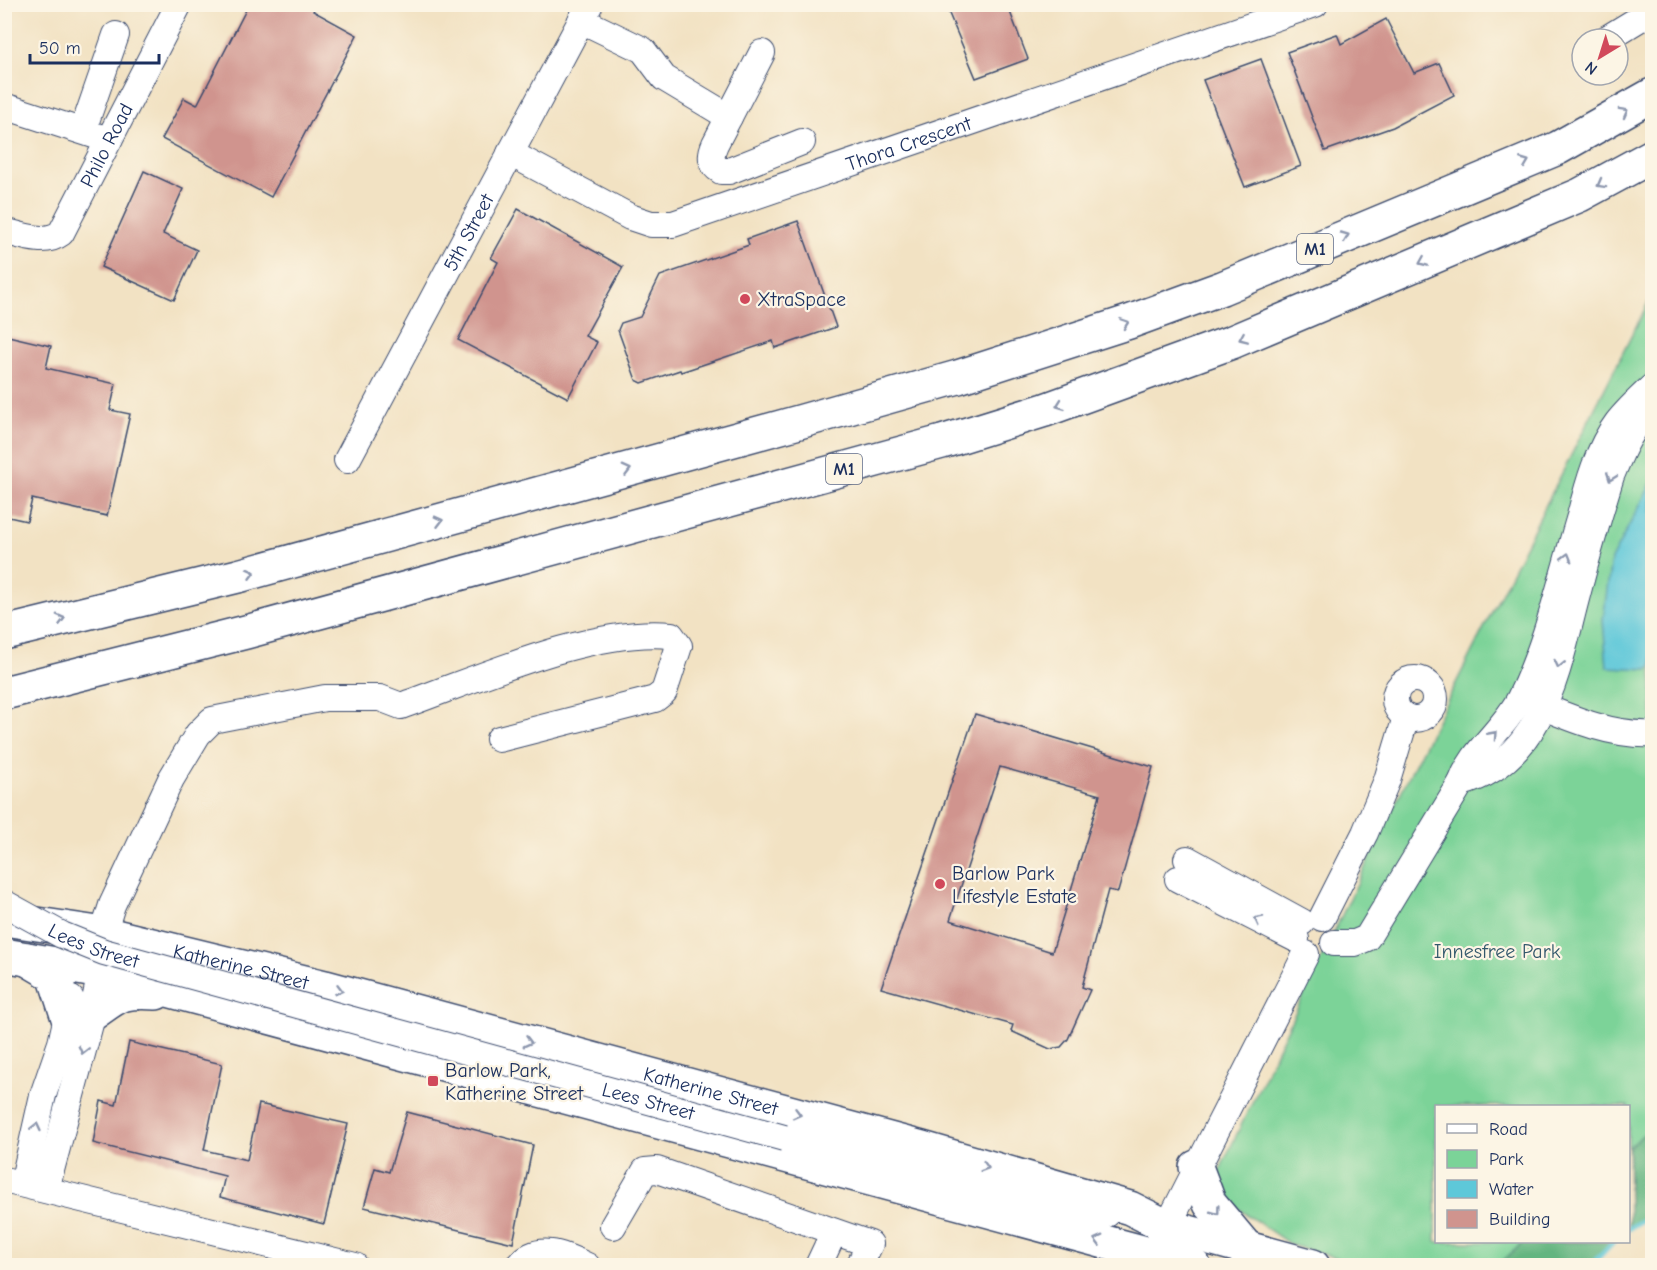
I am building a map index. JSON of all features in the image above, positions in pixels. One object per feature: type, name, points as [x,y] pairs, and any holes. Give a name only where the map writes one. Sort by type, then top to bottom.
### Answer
[{"type":"main road","name":"M1","points":[[4,633],[238,576],[777,429],[958,377],[1119,325],[1222,288],[1558,148],[1653,96]]},
{"type":"main road","name":"M1","points":[[4,693],[246,632],[942,442],[1045,411],[1232,342],[1580,195],[1653,156]]},
{"type":"main road","name":"Katherine Street","points":[[4,918],[90,932],[325,987],[791,1112],[1107,1202],[1130,1209],[1156,1249]]},
{"type":"main road","name":"Katherine Street","points":[[16,957],[90,970],[1156,1249],[1194,1266]]},
{"type":"main road","points":[[16,957],[54,975],[80,1016],[125,993],[185,995]]},
{"type":"main road","points":[[1196,1167],[1210,1204],[1247,1248]]},
{"type":"main road","name":"Katherine Street","points":[[1156,1249],[1247,1248],[1313,1266]]},
{"type":"street","name":"Philo Road","points":[[4,231],[41,239],[52,239],[61,233],[179,4]]},
{"type":"street","name":"Thora Crescent","points":[[510,153],[630,217],[651,224],[673,224],[1315,4]]},
{"type":"street","points":[[585,12],[643,50],[664,78],[729,117]]},
{"type":"street","name":"5th Street","points":[[347,460],[585,12]]},
{"type":"street","points":[[1627,27],[1653,12]]},
{"type":"street","points":[[83,130],[116,35]]},
{"type":"street","points":[[762,53],[711,152],[714,165],[721,171],[729,171],[802,142]]},
{"type":"street","points":[[4,106],[109,140]]},
{"type":"street","points":[[1532,702],[1541,643],[1589,483],[1616,424],[1653,387]]},
{"type":"street","points":[[1183,869],[1306,933],[1334,930],[1334,943],[1355,943],[1367,938],[1461,783],[1468,763],[1506,722],[1556,679],[1587,556],[1611,476],[1625,443],[1644,416],[1653,410]]},
{"type":"street","points":[[355,1266],[25,1184],[44,1095],[80,1016],[90,970],[90,932],[112,905],[171,780],[198,734],[212,720],[325,698],[380,698],[401,706],[560,649],[650,633],[671,635],[679,646],[664,692],[655,699],[499,739]]},
{"type":"street","points":[[1532,702],[1614,731],[1653,734]]},
{"type":"street","points":[[1156,1249],[1306,933],[1365,833],[1387,780],[1406,717]]},
{"type":"street","name":"Lees Street","points":[[4,903],[62,936],[104,952],[1013,1199],[1156,1249]]},
{"type":"street","points":[[613,1226],[645,1171],[649,1170],[870,1244],[858,1266]]},
{"type":"street","points":[[818,1266],[834,1232]]},
{"type":"street","points":[[518,1266],[532,1254],[543,1251],[563,1254],[587,1266]]},
{"type":"green space","name":"Innesfree Park","points":[[1652,295],[1652,1214],[1630,1228],[1630,1105],[1435,1105],[1435,1243],[1612,1243],[1590,1265],[1362,1265],[1291,1245],[1214,1192],[1222,1165],[1403,788]]},
{"type":"green space","points":[[1652,1127],[1652,1214],[1630,1228],[1630,1146]]},
{"type":"green space","points":[[1523,1243],[1612,1243],[1590,1265],[1498,1265]]},
{"type":"water","points":[[1652,482],[1652,665],[1648,669],[1607,667],[1603,620],[1611,560]]},
{"type":"building","points":[[249,4],[317,4],[313,11],[357,35],[271,197],[162,139],[184,98],[197,105]]},
{"type":"building","points":[[945,4],[1007,4],[1028,59],[976,78]]},
{"type":"building","points":[[1386,19],[1414,73],[1439,63],[1454,95],[1393,127],[1325,151],[1287,52],[1337,34],[1341,44]]},
{"type":"building","points":[[1261,59],[1301,166],[1245,187],[1203,80]]},
{"type":"building","points":[[144,171],[183,189],[163,234],[197,250],[174,300],[101,267]]},
{"type":"building","points":[[518,209],[623,267],[585,336],[597,342],[568,398],[458,340],[498,262],[491,258]]},
{"type":"building","name":"XtraSpace","points":[[798,221],[836,327],[775,348],[773,341],[681,372],[680,370],[642,383],[636,380],[618,330],[621,323],[640,317],[660,276],[749,245],[747,239]]},
{"type":"building","points":[[4,335],[51,346],[46,368],[116,384],[110,410],[130,414],[107,516],[32,499],[27,521],[4,516]]},
{"type":"building","name":"Barlow Park Lifestyle Estate","points":[[975,714],[1153,767],[1118,892],[1108,890],[1082,987],[1090,990],[1068,1039],[1061,1047],[1050,1049],[1011,1031],[1013,1025],[881,988]],"holes":[[[1000,767],[1100,795],[1052,952],[950,920]]]},
{"type":"building","points":[[129,1042],[222,1064],[204,1150],[247,1160],[259,1104],[348,1124],[324,1224],[220,1197],[225,1176],[93,1143],[101,1101],[116,1105]]},
{"type":"building","points":[[407,1112],[533,1145],[513,1243],[364,1207],[375,1168],[389,1172]]},
{"type":"waterway","points":[[1630,1228],[1652,1214]]},
{"type":"waterway","points":[[1590,1266],[1612,1243]]},
{"type":"place","name":"XtraSpace","points":[[745,299]]},
{"type":"place","name":"Barlow Park Lifestyle Estate","points":[[940,884]]},
{"type":"place","name":"Barlow Park, Katherine Street","points":[[433,1081]]}]
